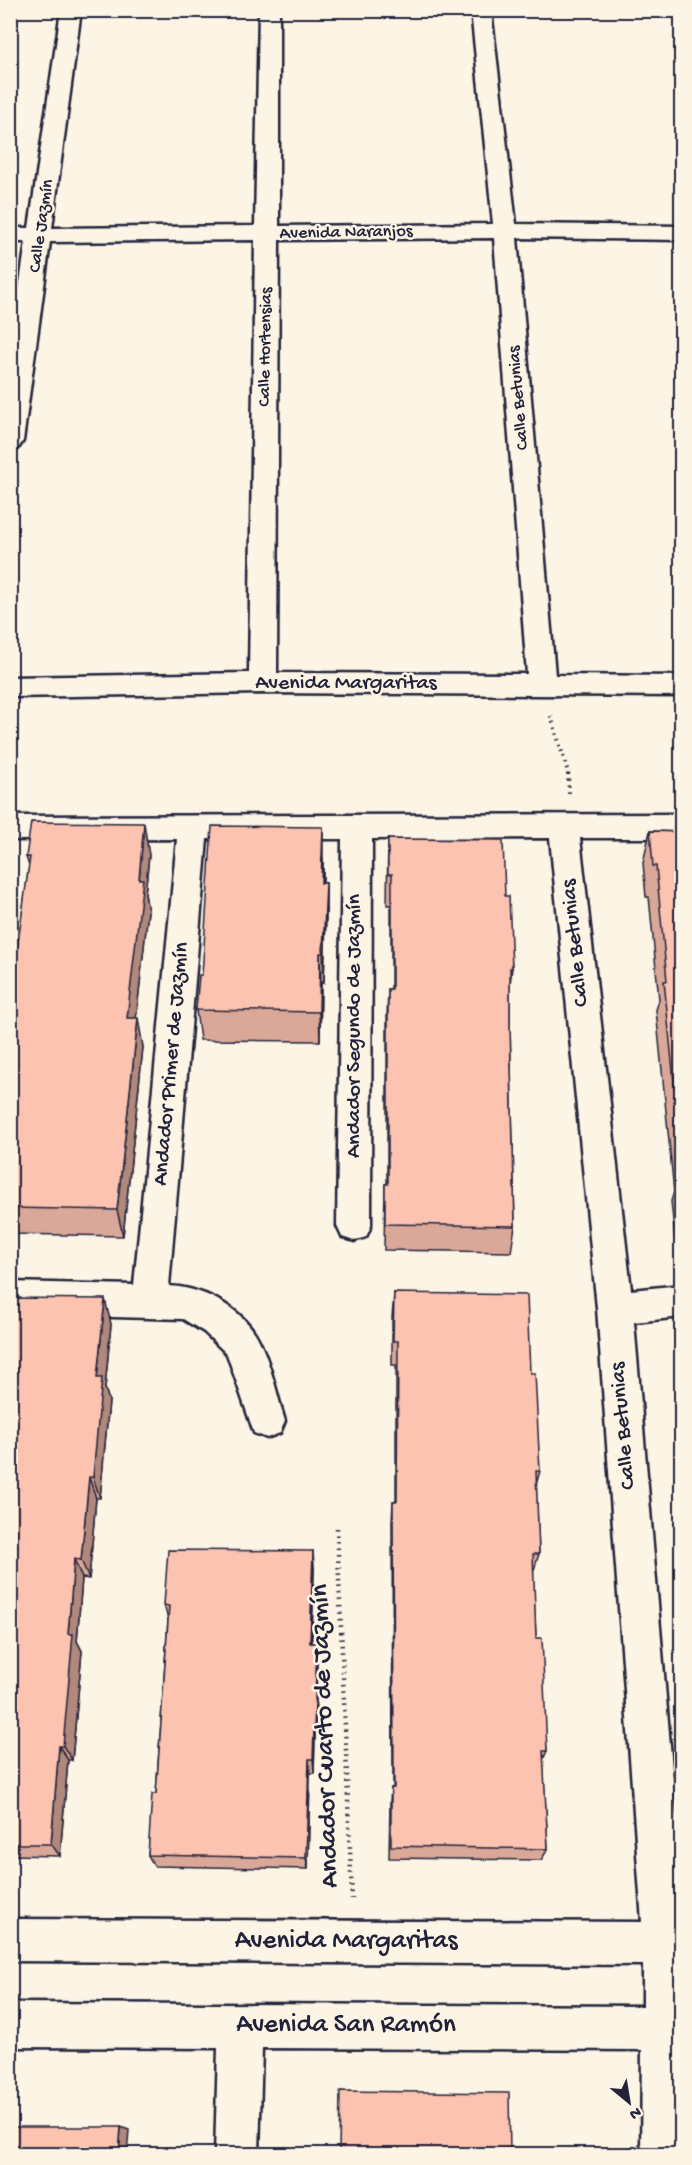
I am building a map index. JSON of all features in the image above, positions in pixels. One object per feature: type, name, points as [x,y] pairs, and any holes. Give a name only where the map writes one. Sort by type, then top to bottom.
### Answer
[{"type":"street","name":"Calle Jazmín","points":[[10,441],[71,10]]},
{"type":"street","name":"Calle Hortensias","points":[[263,683],[269,10]]},
{"type":"street","name":"Calle Betunias","points":[[481,10],[505,231],[542,685]]},
{"type":"street","name":"Avenida Naranjos","points":[[10,235],[505,231],[681,233]]},
{"type":"street","name":"Avenida Margaritas","points":[[10,687],[263,683],[681,686]]},
{"type":"street","name":"Andador Segundo de Jazmín","points":[[354,1226],[357,826]]},
{"type":"street","name":"Calle Betunias","points":[[564,826],[615,1308],[674,1944],[673,2028],[664,2154]]},
{"type":"street","points":[[10,828],[681,826]]},
{"type":"street","name":"Andador Primer de Jazmín","points":[[150,1301],[193,827]]},
{"type":"street","points":[[10,1298],[188,1303],[217,1320],[242,1344],[267,1420]]},
{"type":"street","points":[[615,1308],[681,1301]]},
{"type":"street","name":"Avenida Margaritas","points":[[10,1940],[674,1944]]},
{"type":"street","name":"Avenida San Ramón","points":[[10,2025],[673,2028]]},
{"type":"street","points":[[237,2154],[242,2025]]},
{"type":"path","points":[[542,685],[570,783]]},
{"type":"path","name":"Andador Cuarto de Jazmín","points":[[337,1528],[354,1942]]},
{"type":"building","points":[[31,822],[144,823],[139,879],[143,879],[127,1018],[138,1018],[117,1210],[10,1208],[10,1066],[14,1038],[10,1038],[13,1006],[10,1006],[10,971],[14,971],[30,857],[26,857]]},
{"type":"building","points":[[212,826],[323,827],[321,883],[326,883],[323,953],[320,953],[319,1012],[196,1010],[199,975],[202,975]]},
{"type":"building","points":[[650,831],[681,832],[681,1152],[664,981],[667,981],[656,866],[653,866]]},
{"type":"building","points":[[388,839],[503,840],[505,896],[509,896],[512,968],[510,968],[510,1026],[515,1226],[385,1224],[385,1184],[388,1184],[388,989],[392,989],[392,874],[388,874]]},
{"type":"building","points":[[394,1293],[527,1295],[530,1373],[535,1373],[540,1471],[536,1471],[539,1554],[533,1554],[536,1638],[542,1638],[547,1751],[543,1751],[548,1849],[391,1846],[391,1788],[394,1788],[393,1501],[397,1501],[398,1341],[393,1341]]},
{"type":"building","points":[[10,1298],[105,1299],[97,1378],[102,1378],[93,1477],[89,1477],[81,1560],[74,1559],[68,1634],[73,1634],[63,1746],[59,1746],[51,1844],[10,1844]]},
{"type":"building","points":[[168,1550],[313,1551],[310,1643],[317,1643],[313,1759],[309,1759],[306,1858],[148,1855],[152,1794],[156,1794],[169,1606],[164,1605]]},
{"type":"building","points":[[340,2091],[509,2093],[510,2154],[339,2154]]},
{"type":"building","points":[[10,2127],[121,2127],[119,2154],[10,2154]]}]
